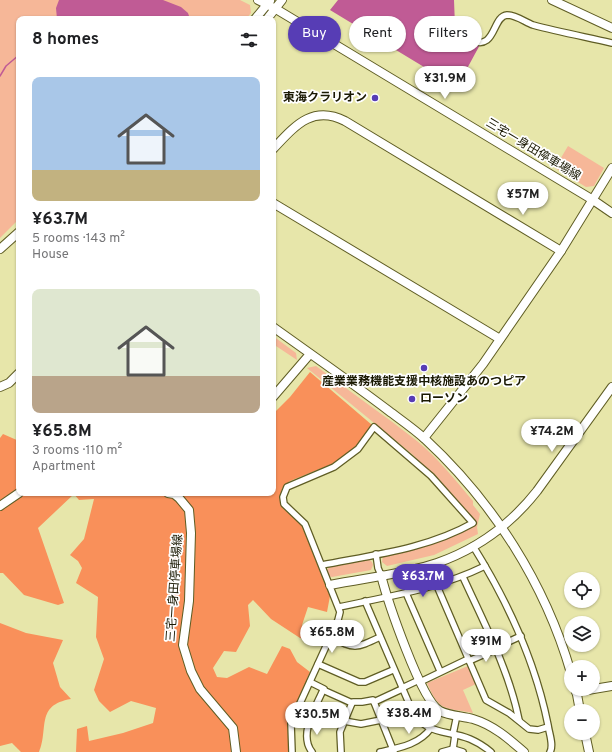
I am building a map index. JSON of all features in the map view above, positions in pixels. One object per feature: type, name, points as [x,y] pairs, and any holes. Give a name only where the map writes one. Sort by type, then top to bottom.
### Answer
[{"type":"street","name":"三宅一身田停車場線","points":[[258,0],[269,2],[276,9],[593,200],[612,213]]},
{"type":"street","points":[[270,16],[282,0]]},
{"type":"street","points":[[552,0],[612,28]]},
{"type":"street","points":[[257,16],[269,2]]},
{"type":"street","points":[[482,41],[488,39],[500,19],[508,15],[533,25],[612,43]]},
{"type":"street","points":[[276,146],[300,122],[317,116],[335,116],[561,251]]},
{"type":"street","points":[[424,438],[453,404],[500,339],[561,251],[612,168]]},
{"type":"street","points":[[276,205],[500,339]]},
{"type":"street","points":[[0,249],[16,235]]},
{"type":"street","points":[[276,330],[363,391],[424,438],[478,496],[502,528],[523,561],[547,606],[567,660]]},
{"type":"street","points":[[276,394],[310,354]]},
{"type":"street","points":[[0,387],[8,383],[16,376]]},
{"type":"street","points":[[330,585],[413,569],[437,562],[473,546],[502,528],[526,505],[537,491],[612,386]]},
{"type":"street","points":[[292,752],[291,723],[338,620],[339,607],[322,566],[305,524],[284,504],[285,490],[293,483],[334,467],[358,448],[374,426],[431,476],[473,523],[459,531],[429,542],[322,566]]},
{"type":"street","points":[[0,506],[16,495]]},
{"type":"street","name":"三宅一身田停車場線","points":[[176,496],[189,510],[191,551],[188,601],[183,645],[184,652],[200,689],[233,728],[236,752]]},
{"type":"street","points":[[473,546],[522,636],[534,671],[548,727],[551,744],[550,752]]},
{"type":"street","points":[[376,554],[378,568],[386,597],[420,681],[433,706],[440,712],[472,718],[489,725],[503,734],[524,752]]},
{"type":"street","points":[[339,607],[437,586],[463,577],[485,566]]},
{"type":"street","points":[[463,577],[496,649],[517,708],[519,720]]},
{"type":"street","points":[[437,586],[486,700],[519,720],[529,729],[538,730],[548,727]]},
{"type":"street","points":[[406,593],[440,671]]},
{"type":"street","points":[[364,601],[413,713],[431,728],[442,733],[454,734],[476,741],[491,752]]},
{"type":"street","points":[[310,682],[352,703],[373,700],[374,702],[440,673],[440,671],[496,649],[522,636]]},
{"type":"street","points":[[330,637],[353,647],[360,646],[380,637]]},
{"type":"street","points":[[318,664],[359,682],[365,682],[393,670]]},
{"type":"street","points":[[600,688],[612,686]]},
{"type":"street","points":[[312,752],[309,746],[308,724],[324,690]]},
{"type":"street","points":[[374,702],[394,750]]},
{"type":"street","points":[[341,752],[340,732],[352,703]]},
{"type":"street","points":[[453,750],[457,715]]},
{"type":"street","points":[[344,721],[361,724],[381,720]]},
{"type":"street","points":[[380,752],[394,750],[420,740],[431,728]]},
{"type":"street","points":[[586,740],[589,752]]},
{"type":"street","points":[[442,752],[453,750],[463,752]]},
{"type":"shaded area","points":[[0,0],[240,0],[250,5],[251,13],[248,16],[16,16],[16,222],[0,238]]},
{"type":"shaded area","points":[[59,0],[163,0],[181,7],[188,13],[189,16],[57,16],[56,8]]},
{"type":"shaded area","points":[[338,0],[454,0],[455,16],[414,16],[414,52],[476,52],[457,87],[399,52],[406,52],[406,16],[349,16],[349,22],[330,10]]},
{"type":"shaded area","points":[[568,146],[604,168],[594,186],[586,187],[555,168]]},
{"type":"shaded area","points":[[276,338],[296,353],[297,360],[276,346]]},
{"type":"shaded area","points":[[316,366],[417,441],[439,462],[473,501],[473,505],[480,514],[477,527],[478,534],[434,555],[387,566],[382,562],[383,556],[443,540],[466,530],[477,523],[412,454],[307,368]]},
{"type":"shaded area","points":[[310,372],[372,425],[357,447],[332,464],[290,481],[283,487],[280,495],[281,506],[302,526],[330,596],[327,612],[308,607],[302,625],[305,631],[313,631],[314,642],[300,638],[271,619],[253,600],[248,605],[250,626],[236,652],[224,651],[213,668],[217,677],[227,678],[249,667],[267,674],[282,646],[290,649],[297,662],[310,672],[290,719],[291,752],[76,752],[77,729],[87,726],[89,741],[123,733],[153,723],[156,708],[131,701],[110,712],[99,701],[94,690],[104,659],[96,637],[98,597],[76,583],[82,568],[78,561],[70,555],[84,539],[94,499],[79,500],[76,496],[276,496],[276,411],[290,397]]},
{"type":"shaded area","points":[[3,434],[16,440],[16,496],[72,496],[38,528],[64,603],[58,605],[24,595],[3,573],[0,573],[0,438]]},
{"type":"shaded area","points":[[368,559],[373,565],[371,570],[332,577],[328,576],[326,572],[329,567]]},
{"type":"shaded area","points":[[0,623],[26,633],[63,640],[53,663],[60,687],[71,699],[60,702],[52,707],[48,712],[45,719],[42,743],[39,752],[21,752],[12,743],[0,746]]},
{"type":"shaded area","points":[[468,666],[476,684],[463,690],[473,713],[444,707],[436,700],[427,683]]},
{"type":"waterway","points":[[0,76],[6,66],[16,58]]},
{"type":"place","name":"東海クラリオン","points":[[375,98]]},
{"type":"place","name":"産業業務機能支援中核施設あのつピア","points":[[424,368]]},
{"type":"place","name":"ローソン","points":[[412,399]]}]
